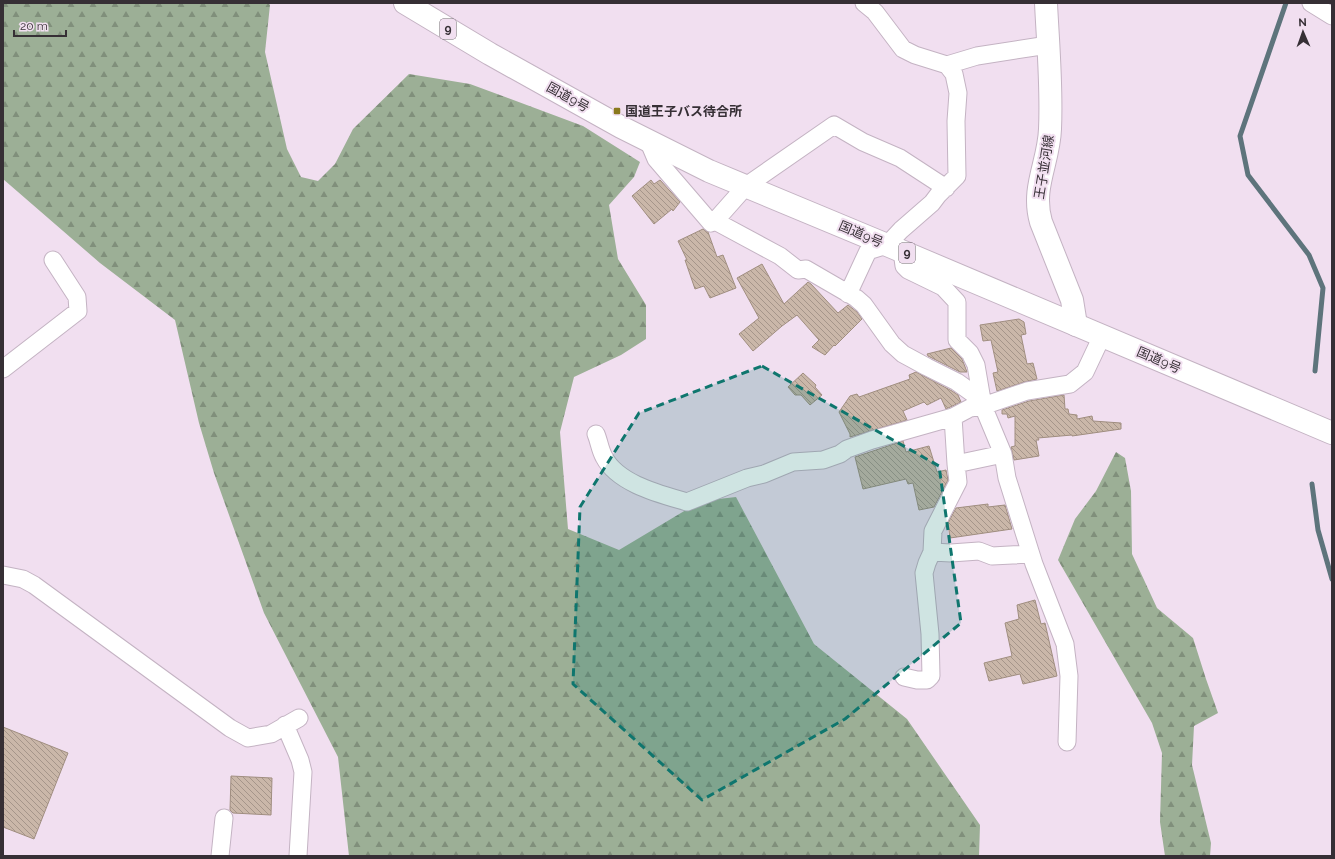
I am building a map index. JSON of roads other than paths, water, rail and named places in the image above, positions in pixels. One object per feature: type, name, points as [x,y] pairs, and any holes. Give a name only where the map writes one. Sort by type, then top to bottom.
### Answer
[{"type":"main road","name":"国道9号","points":[[405,3],[490,54],[621,127],[709,170],[1332,433]]},
{"type":"main road","name":"王子並河線","points":[[1046,3],[1050,74],[1050,130],[1049,142],[1038,185],[1037,200],[1041,222],[1072,300],[1076,325]]},
{"type":"street","points":[[864,3],[876,12],[903,49],[915,55],[947,65],[977,56],[1048,45]]},
{"type":"street","points":[[1311,3],[1332,16]]},
{"type":"street","points":[[947,65],[954,74],[958,93],[956,121],[957,176],[932,203],[901,230],[895,248],[904,266],[908,270],[943,287],[957,302],[958,340],[970,353],[976,365],[983,406],[1003,454],[1007,478],[1030,554],[1065,644],[1070,676],[1067,742]]},
{"type":"street","points":[[715,228],[746,186],[834,126],[863,142],[900,158],[946,188]]},
{"type":"street","points":[[648,140],[656,159],[715,228],[780,256],[798,270],[806,269],[848,294],[864,305],[892,344],[904,354],[957,382],[975,395],[983,406]]},
{"type":"street","points":[[848,294],[868,251],[895,248]]},
{"type":"street","points":[[3,369],[78,311],[77,297],[53,260]]},
{"type":"street","points":[[596,434],[604,457],[612,469],[639,486],[687,502],[747,478],[764,474],[793,462],[823,460],[888,434],[953,417],[970,408],[983,406],[1028,391],[1070,384],[1085,372],[1102,336]]},
{"type":"street","points":[[904,677],[917,680],[927,680],[931,676],[929,620],[924,573],[932,552],[933,531],[958,482],[953,417]]},
{"type":"street","points":[[956,464],[1003,454]]},
{"type":"street","points":[[932,552],[951,553],[979,551],[992,556],[1030,554]]},
{"type":"street","points":[[3,574],[22,579],[34,585],[230,728],[242,735],[248,738],[271,734],[292,722],[303,772],[298,856]]},
{"type":"street","points":[[220,856],[224,818]]},
{"type":"waterway","points":[[1286,3],[1240,136],[1248,175],[1309,255],[1323,288],[1315,371]]},
{"type":"waterway","points":[[1312,484],[1318,530],[1332,579]]},
{"type":"place","name":"国道王子バス待合所","points":[[617,111]]}]
